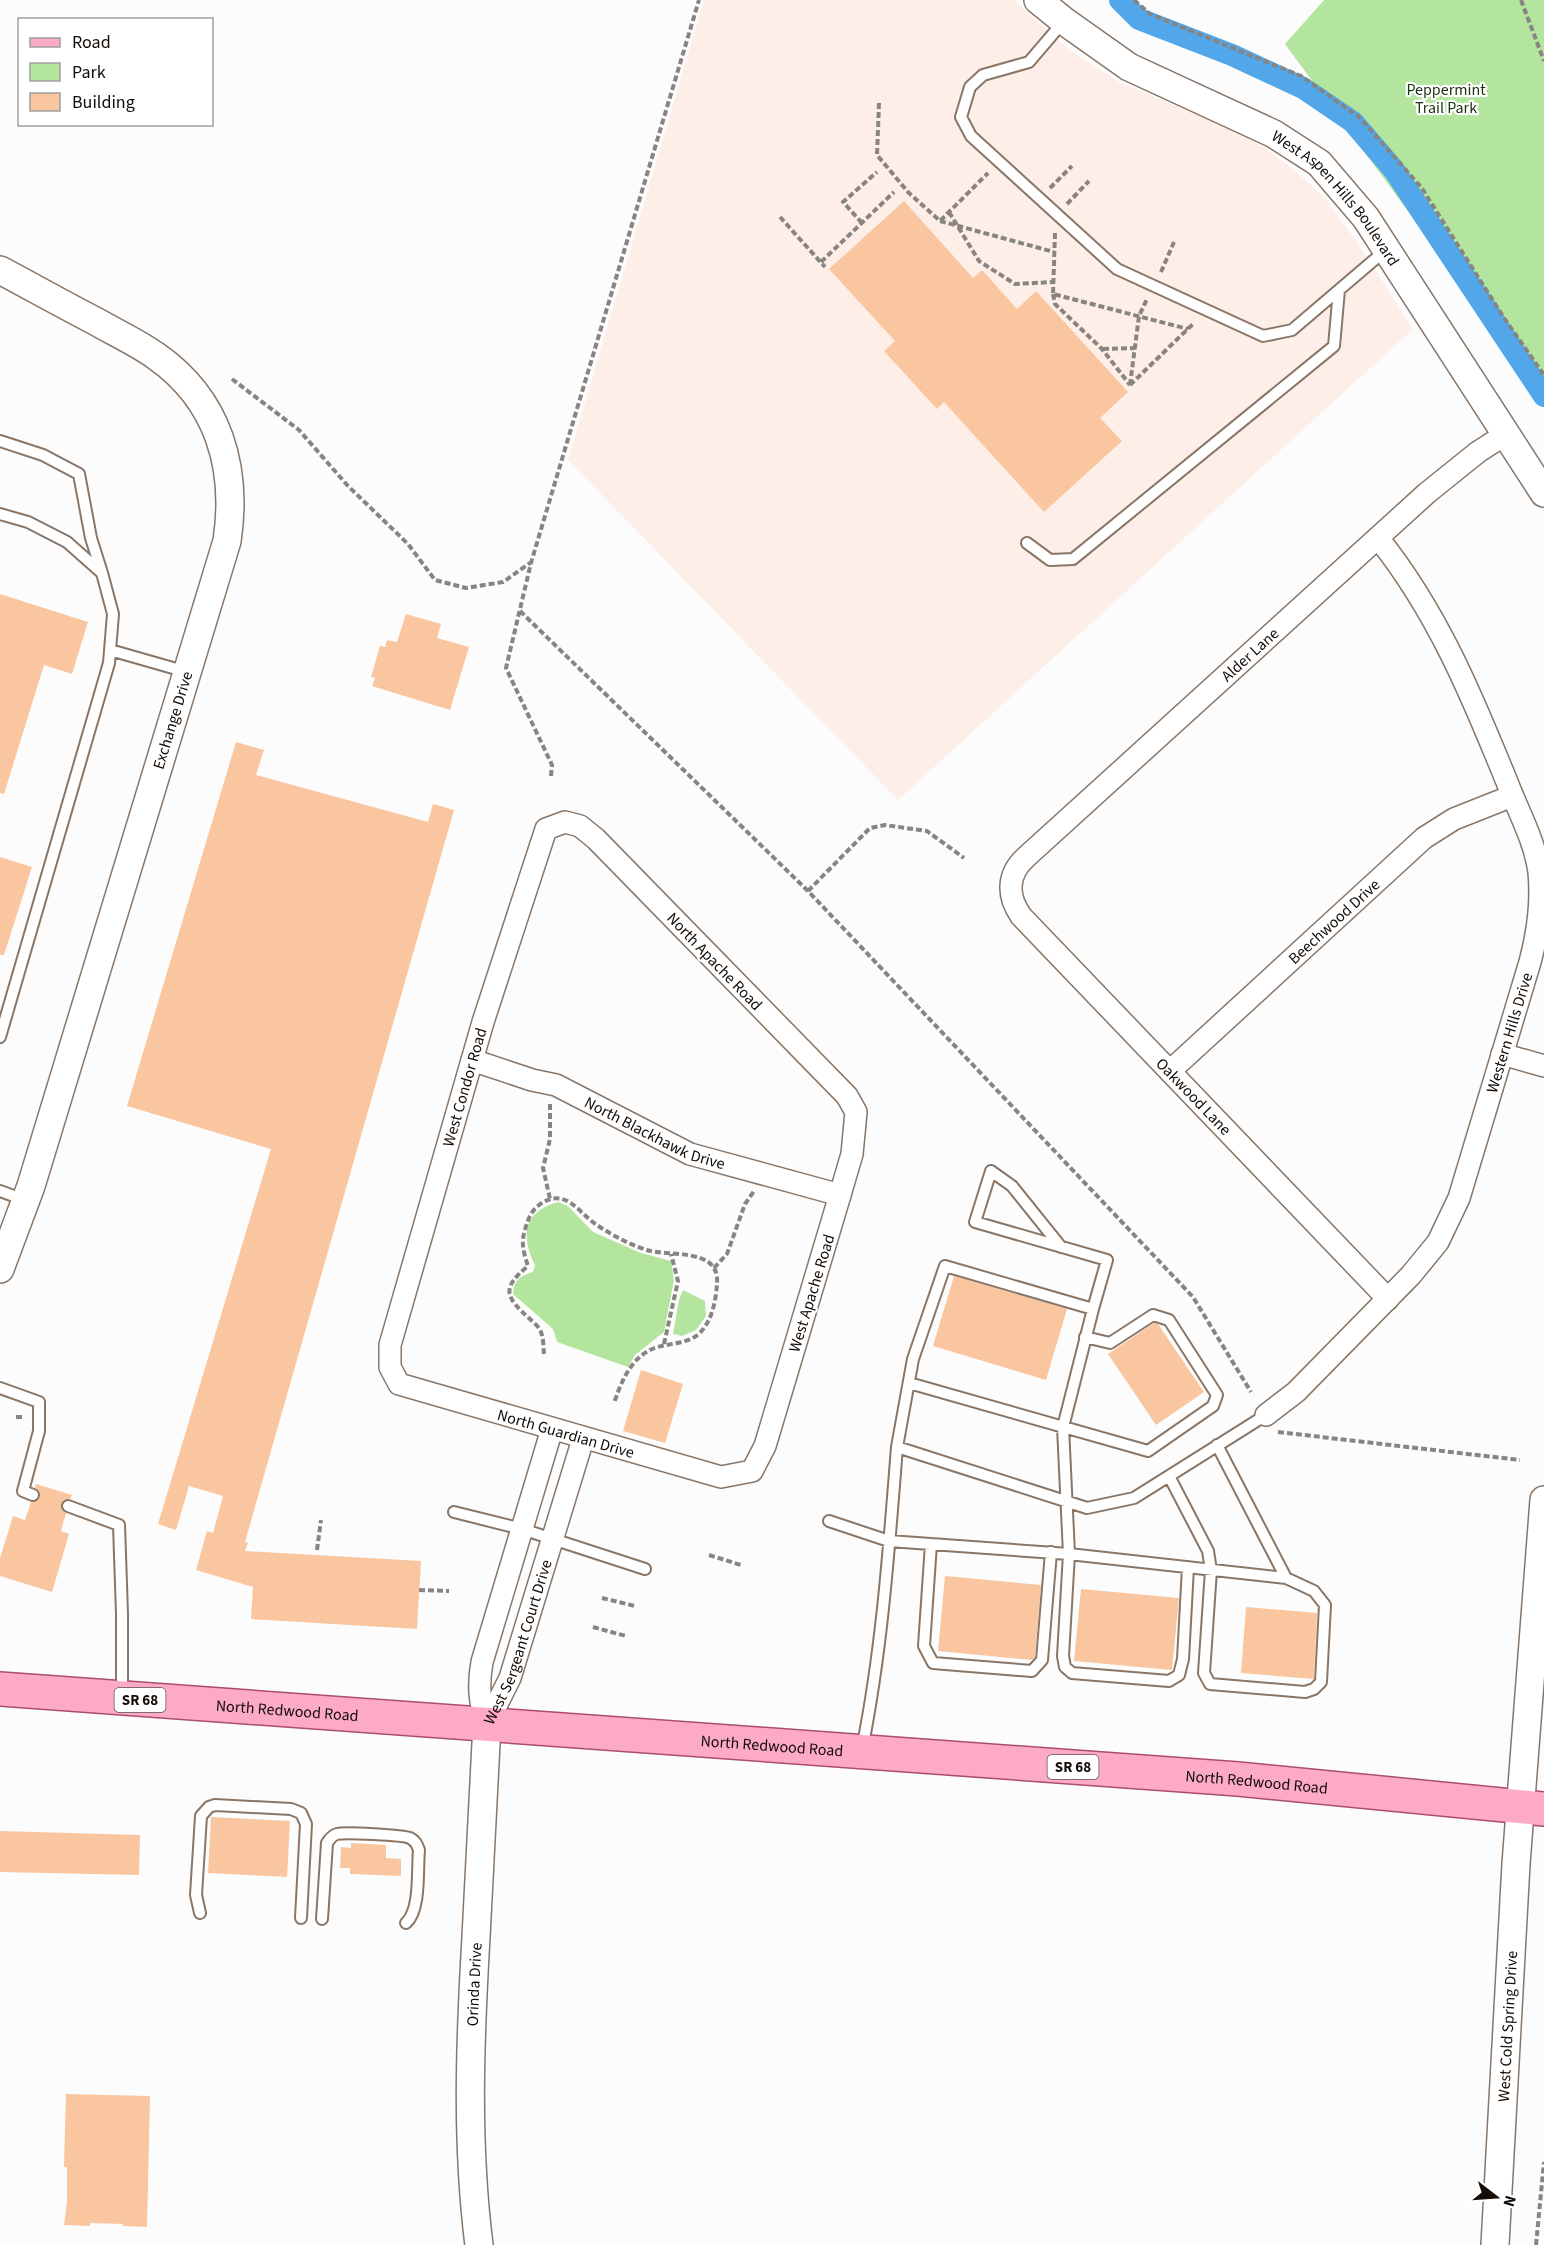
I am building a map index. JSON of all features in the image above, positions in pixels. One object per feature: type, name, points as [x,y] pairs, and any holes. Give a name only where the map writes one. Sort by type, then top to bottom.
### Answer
[{"type":"main road","name":"North Redwood Road","points":[[0,1689],[1299,1784],[1532,1808]]},
{"type":"street","name":"West Aspen Hills Boulevard","points":[[1038,0],[1129,67],[1274,134],[1318,163],[1366,218],[1544,494]]},
{"type":"street","name":"Exchange Drive","points":[[0,270],[157,356],[186,382],[199,397],[217,432],[229,469],[231,493],[231,517],[227,541],[26,1200],[0,1269]]},
{"type":"street","name":"Alder Lane","points":[[1010,888],[1014,872],[1025,858],[1452,472],[1506,434]]},
{"type":"street","name":"Western Hills Drive","points":[[1272,1423],[1296,1392],[1426,1259],[1450,1221],[1459,1198],[1535,943],[1540,905],[1535,854],[1478,712],[1418,592],[1378,538]]},
{"type":"street","name":"Beechwood Drive","points":[[1170,1071],[1424,838],[1469,812],[1512,796]]},
{"type":"street","name":"West Condor Road","points":[[390,1367],[390,1345],[472,1060],[546,829],[565,822]]},
{"type":"street","name":"North Apache Road","points":[[565,822],[580,826],[596,839],[847,1096],[856,1112]]},
{"type":"street","name":"Oakwood Lane","points":[[1010,888],[1015,908],[1021,916],[1388,1299]]},
{"type":"street","points":[[1502,1053],[1544,1066]]},
{"type":"street","name":"North Blackhawk Drive","points":[[472,1060],[532,1080],[556,1085],[690,1154],[840,1195]]},
{"type":"street","name":"West Apache Road","points":[[752,1471],[765,1446],[852,1154],[856,1112]]},
{"type":"street","name":"North Guardian Drive","points":[[390,1367],[399,1384],[583,1438],[721,1477],[752,1471]]},
{"type":"street","name":"West Sergeant Court Drive","points":[[487,1724],[481,1709],[479,1677],[552,1429]]},
{"type":"street","name":"West Sergeant Court Drive","points":[[487,1724],[510,1678],[583,1438]]},
{"type":"street","points":[[1532,1808],[1528,1728],[1544,1500]]},
{"type":"street","name":"Orinda Drive","points":[[479,2245],[471,2170],[469,2107],[470,2044],[487,1724]]},
{"type":"street","name":"West Cold Spring Drive","points":[[1495,2245],[1532,1808]]},
{"type":"lane","points":[[1064,21],[1029,62],[983,75],[970,87],[961,117],[971,136],[1117,269],[1263,336],[1292,330],[1387,249]]},
{"type":"lane","points":[[1027,543],[1050,560],[1073,559],[1334,346],[1339,290]]},
{"type":"lane","points":[[0,441],[43,455],[79,474],[91,538],[113,614],[109,663],[0,1037]]},
{"type":"lane","points":[[0,514],[28,522],[67,543],[102,573]]},
{"type":"lane","points":[[110,650],[187,672]]},
{"type":"lane","points":[[1061,1247],[1012,1186],[992,1171],[975,1222],[1061,1247],[1107,1260],[1092,1309],[1063,1427],[1069,1554],[1063,1656],[1065,1667],[1072,1673],[1169,1681],[1179,1675],[1183,1659],[1188,1567]]},
{"type":"lane","points":[[0,1191],[26,1200]]},
{"type":"lane","points":[[861,1752],[874,1689],[897,1447],[913,1359],[945,1266],[1092,1309]]},
{"type":"lane","points":[[909,1383],[1148,1451],[1213,1406],[1217,1395],[1169,1320],[1152,1315],[1110,1343],[1085,1337]]},
{"type":"lane","points":[[0,1388],[39,1402],[39,1431],[23,1491],[33,1495]]},
{"type":"lane","points":[[897,1447],[1087,1508],[1134,1498],[1217,1445],[1272,1423]]},
{"type":"lane","points":[[1217,1445],[1286,1578]]},
{"type":"lane","points":[[829,1521],[889,1541],[1051,1552],[1211,1570],[1286,1578],[1314,1591],[1325,1605],[1321,1682],[1314,1689],[1305,1692],[1210,1684],[1204,1673],[1211,1570],[1208,1551],[1168,1476]]},
{"type":"lane","points":[[68,1506],[119,1525],[122,1699]]},
{"type":"lane","points":[[454,1512],[522,1529],[645,1569]]},
{"type":"lane","points":[[931,1544],[924,1646],[933,1663],[1032,1671],[1042,1660],[1051,1552]]},
{"type":"lane","points":[[200,1912],[196,1895],[201,1816],[204,1810],[215,1805],[291,1809],[301,1813],[306,1824],[301,1918]]},
{"type":"lane","points":[[322,1919],[327,1843],[330,1838],[340,1833],[404,1837],[414,1840],[419,1850],[415,1907],[406,1923]]},
{"type":"path","points":[[551,776],[552,765],[506,669],[531,563],[699,0]]},
{"type":"path","points":[[1134,0],[1150,14],[1301,76],[1359,117],[1421,187],[1504,318],[1544,375]]},
{"type":"path","points":[[1521,0],[1544,61]]},
{"type":"path","points":[[879,103],[877,155],[908,192],[940,220],[1054,252]]},
{"type":"path","points":[[1048,190],[1072,166]]},
{"type":"path","points":[[862,223],[843,202],[877,172]]},
{"type":"path","points":[[940,220],[988,173]]},
{"type":"path","points":[[1065,206],[1089,181]]},
{"type":"path","points":[[821,262],[894,192]]},
{"type":"path","points":[[949,212],[979,261],[1015,284],[1054,282]]},
{"type":"path","points":[[780,218],[825,267]]},
{"type":"path","points":[[1055,232],[1053,294],[1055,304],[1102,349],[1130,386]]},
{"type":"path","points":[[1161,272],[1174,242]]},
{"type":"path","points":[[1053,294],[1188,329]]},
{"type":"path","points":[[1130,386],[1139,316],[1148,299]]},
{"type":"path","points":[[1130,386],[1194,323]]},
{"type":"path","points":[[1102,349],[1135,348]]},
{"type":"path","points":[[232,379],[299,430],[348,486],[408,544],[435,580],[466,588],[503,582],[531,563]]},
{"type":"path","points":[[566,447],[572,449]]},
{"type":"path","points":[[520,611],[807,891],[1193,1297],[1251,1392]]},
{"type":"path","points":[[807,891],[870,828],[885,825],[927,831],[964,858]]},
{"type":"path","points":[[550,1104],[550,1139],[543,1168],[550,1199]]},
{"type":"path","points":[[714,1268],[727,1254],[745,1204],[757,1187]]},
{"type":"path","points":[[544,1354],[540,1328],[514,1304],[510,1296],[510,1286],[514,1278],[528,1266],[522,1245],[531,1213],[541,1204],[558,1198],[571,1202],[596,1224],[628,1244],[650,1252],[695,1256],[705,1260],[714,1268],[718,1279],[713,1307],[702,1332],[689,1340],[651,1349],[636,1361],[623,1377],[614,1403]]},
{"type":"path","points":[[664,1345],[678,1281],[671,1254]]},
{"type":"path","points":[[16,1417],[25,1417]]},
{"type":"path","points":[[1272,1423],[1520,1460]]},
{"type":"path","points":[[317,1550],[321,1520]]},
{"type":"path","points":[[709,1555],[741,1565]]},
{"type":"path","points":[[419,1590],[449,1591]]},
{"type":"path","points":[[602,1598],[635,1606]]},
{"type":"path","points":[[594,1627],[626,1636]]},
{"type":"path","points":[[1536,2245],[1544,2162]]},
{"type":"shaded area","points":[[704,0],[1014,0],[1067,48],[1119,82],[1214,122],[1262,146],[1295,171],[1325,198],[1361,248],[1413,329],[898,800],[568,460]]},
{"type":"green space","name":"Peppermint Trail Park","points":[[1324,0],[1544,0],[1544,396],[1285,44]]},
{"type":"green space","points":[[559,1202],[569,1207],[593,1232],[641,1253],[671,1261],[674,1280],[664,1332],[635,1355],[628,1367],[557,1342],[553,1329],[513,1294],[516,1282],[533,1272],[535,1265],[530,1254],[527,1234],[532,1218],[538,1211]]},
{"type":"green space","points":[[683,1290],[705,1301],[706,1316],[696,1330],[682,1336],[673,1334]]},
{"type":"building","points":[[904,201],[973,278],[982,270],[1017,309],[1036,291],[1128,392],[1100,418],[1122,441],[1044,512],[944,402],[937,409],[884,351],[895,341],[829,269]]},
{"type":"building","points":[[0,594],[88,622],[72,674],[44,665],[4,794],[0,793]]},
{"type":"building","points":[[406,614],[441,624],[437,638],[469,647],[450,710],[372,686],[375,678],[371,677],[380,646],[385,647],[387,640],[397,642]]},
{"type":"building","points":[[236,742],[264,750],[256,775],[428,822],[433,804],[454,810],[245,1542],[248,1543],[245,1551],[421,1561],[417,1629],[251,1619],[253,1587],[196,1570],[207,1531],[213,1533],[223,1496],[189,1486],[176,1530],[158,1524],[271,1149],[127,1106]]},
{"type":"building","points":[[0,857],[32,867],[4,955],[0,955]]},
{"type":"building","points":[[954,1276],[1067,1309],[1046,1380],[933,1346]]},
{"type":"building","points":[[1154,1323],[1158,1324],[1204,1392],[1156,1425],[1108,1354]]},
{"type":"building","points":[[641,1370],[683,1384],[665,1443],[623,1431]]},
{"type":"building","points":[[36,1484],[72,1495],[70,1499],[64,1500],[61,1504],[62,1510],[66,1513],[61,1531],[69,1534],[52,1592],[0,1576],[0,1558],[13,1516],[25,1520],[31,1502],[37,1501],[40,1497],[39,1491],[35,1488]]},
{"type":"building","points":[[945,1576],[1041,1585],[1035,1657],[1032,1660],[938,1651]]},
{"type":"building","points":[[1081,1589],[1179,1598],[1172,1670],[1074,1661]]},
{"type":"building","points":[[1246,1607],[1317,1613],[1314,1679],[1241,1673]]},
{"type":"building","points":[[211,1817],[290,1821],[287,1877],[208,1873]]},
{"type":"building","points":[[0,1831],[140,1835],[139,1875],[0,1872]]},
{"type":"building","points":[[351,1843],[386,1845],[386,1858],[401,1859],[401,1876],[350,1874],[350,1868],[340,1868],[341,1847],[351,1848]]},
{"type":"building","points":[[66,2094],[150,2096],[147,2227],[90,2223],[90,2226],[64,2225],[67,2202],[67,2167],[64,2167]]},
{"type":"waterway","points":[[1120,0],[1139,19],[1232,55],[1303,88],[1353,122],[1394,170],[1544,396]]}]
